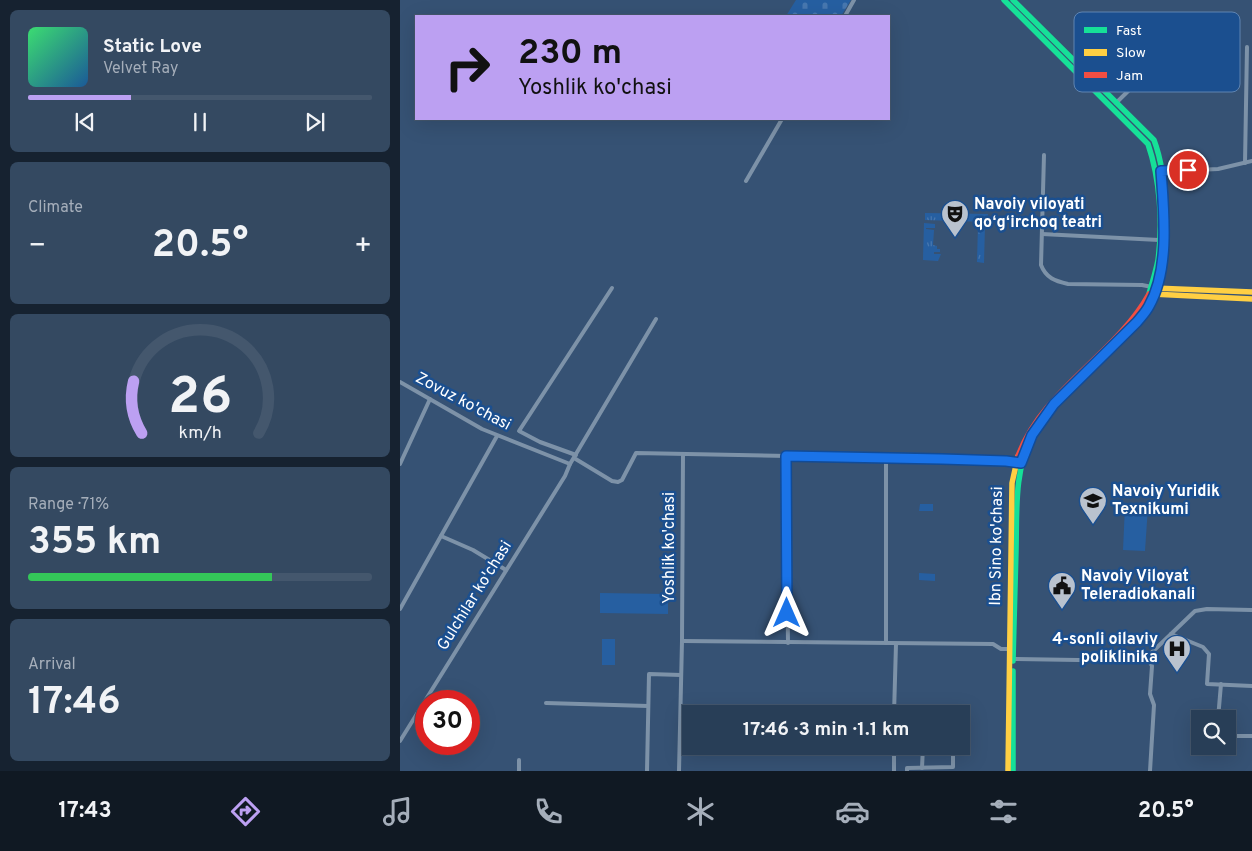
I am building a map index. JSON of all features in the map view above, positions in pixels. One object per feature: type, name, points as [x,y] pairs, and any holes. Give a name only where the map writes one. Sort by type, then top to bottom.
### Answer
[{"type":"main road","points":[[1004,0],[1074,70]]},
{"type":"main road","points":[[1013,0],[1074,61]]},
{"type":"main road","points":[[1013,771],[1011,649],[1018,462],[1032,435],[1054,404],[1137,322],[1149,307],[1162,258],[1161,240],[1164,201],[1158,171],[1148,144],[1096,92]]},
{"type":"main road","points":[[1105,92],[1154,140],[1159,149],[1158,171]]},
{"type":"main road","points":[[1153,291],[1252,292]]},
{"type":"main road","points":[[1153,291],[1252,299]]},
{"type":"main road","points":[[1008,771],[1012,659]]},
{"type":"street","points":[[845,15],[854,0]]},
{"type":"street","points":[[1245,163],[1246,46]]},
{"type":"street","points":[[1116,103],[1127,92]]},
{"type":"street","points":[[746,180],[781,120]]},
{"type":"street","points":[[1044,156],[1041,265],[1048,277],[1068,284],[1142,285],[1153,291]]},
{"type":"street","points":[[1158,171],[1218,170],[1252,161]]},
{"type":"street","points":[[1042,234],[1161,240]]},
{"type":"street","points":[[612,288],[519,431],[575,456],[612,481],[618,482],[622,480],[636,453],[1018,462]]},
{"type":"street","name":"Gulchilar ko'chasi","points":[[400,741],[565,476],[570,464],[656,319]]},
{"type":"street","name":"Zovuz ko'chasi","points":[[400,382],[497,436],[570,464]]},
{"type":"street","points":[[400,464],[430,399]]},
{"type":"street","points":[[400,608],[497,436]]},
{"type":"street","name":"Yoshlik ko'chasi","points":[[678,771],[682,642],[683,454]]},
{"type":"street","points":[[786,456],[788,642]]},
{"type":"street","points":[[886,458],[886,644]]},
{"type":"street","points":[[441,536],[473,550],[506,570]]},
{"type":"street","points":[[1012,659],[1140,661],[1147,657],[1195,611],[1207,609],[1252,610]]},
{"type":"street","points":[[1171,634],[1203,647],[1209,654],[1207,684],[1252,686]]},
{"type":"street","points":[[682,642],[993,644],[1000,649],[1011,649]]},
{"type":"street","points":[[894,705],[896,644]]},
{"type":"street","points":[[1147,657],[1152,666],[1150,694],[1154,705],[1150,771]]},
{"type":"street","points":[[647,771],[648,674],[681,675]]},
{"type":"street","points":[[1219,710],[1221,684]]},
{"type":"street","points":[[546,703],[648,706]]},
{"type":"street","points":[[1236,736],[1252,736]]},
{"type":"street","points":[[894,755],[894,771]]},
{"type":"street","points":[[922,755],[922,768]]},
{"type":"street","points":[[907,771],[907,768],[953,767],[953,755]]},
{"type":"street","points":[[519,760],[519,771]]},
{"type":"green space","points":[[796,0],[851,0],[842,15],[787,15]]},
{"type":"green space","points":[[925,213],[988,214],[987,222],[925,220]]},
{"type":"green space","points":[[924,223],[935,224],[935,228],[926,229],[934,230],[933,245],[940,249],[940,252],[934,252],[934,254],[941,254],[938,261],[923,260]]},
{"type":"green space","points":[[978,225],[985,225],[984,263],[977,262]]},
{"type":"green space","points":[[920,504],[933,504],[933,511],[919,511]]},
{"type":"green space","points":[[1125,506],[1148,507],[1145,551],[1123,550]]},
{"type":"green space","points":[[919,573],[935,574],[935,581],[919,580]]},
{"type":"green space","points":[[600,593],[668,594],[668,614],[600,613]]},
{"type":"green space","points":[[602,639],[615,639],[615,665],[602,665]]},
{"type":"traffic: fast","points":[[1004,0],[1074,70]]},
{"type":"traffic: fast","points":[[1013,0],[1074,61]]},
{"type":"traffic: fast","points":[[1096,92],[1148,144],[1152,158],[1158,186],[1160,231],[1158,260],[1149,294]]},
{"type":"traffic: fast","points":[[1106,92],[1154,140],[1159,155],[1165,204],[1164,237],[1160,269]]},
{"type":"traffic: fast","points":[[1013,661],[1017,507],[1019,477],[1026,449],[1045,415],[1137,322],[1150,301],[1159,278]]},
{"type":"traffic: fast","points":[[1013,671],[1013,771]]},
{"type":"traffic: slow","points":[[1154,288],[1252,292]]},
{"type":"traffic: slow","points":[[1152,294],[1252,299]]},
{"type":"traffic: slow","points":[[1008,771],[1012,483],[1018,456]]},
{"type":"traffic: jam","points":[[1018,456],[1029,432],[1044,411],[1061,391],[1118,336],[1135,316],[1149,294]]},
{"type":"place","name":"Navoiy viloyati qoʻgʻirchoq teatri","points":[[955,238]]},
{"type":"place","name":"Navoiy Yuridik Texnikumi","points":[[1093,525]]},
{"type":"place","name":"Navoiy Viloyat Teleradiokanali","points":[[1062,610]]},
{"type":"place","name":"4-sonli oilaviy poliklinika","points":[[1177,673]]},
{"type":"route","points":[[787,613],[786,456],[942,459],[1021,463],[1032,435],[1054,404],[1137,322],[1149,307],[1156,288],[1164,240],[1164,201],[1161,171],[1188,170]]}]
